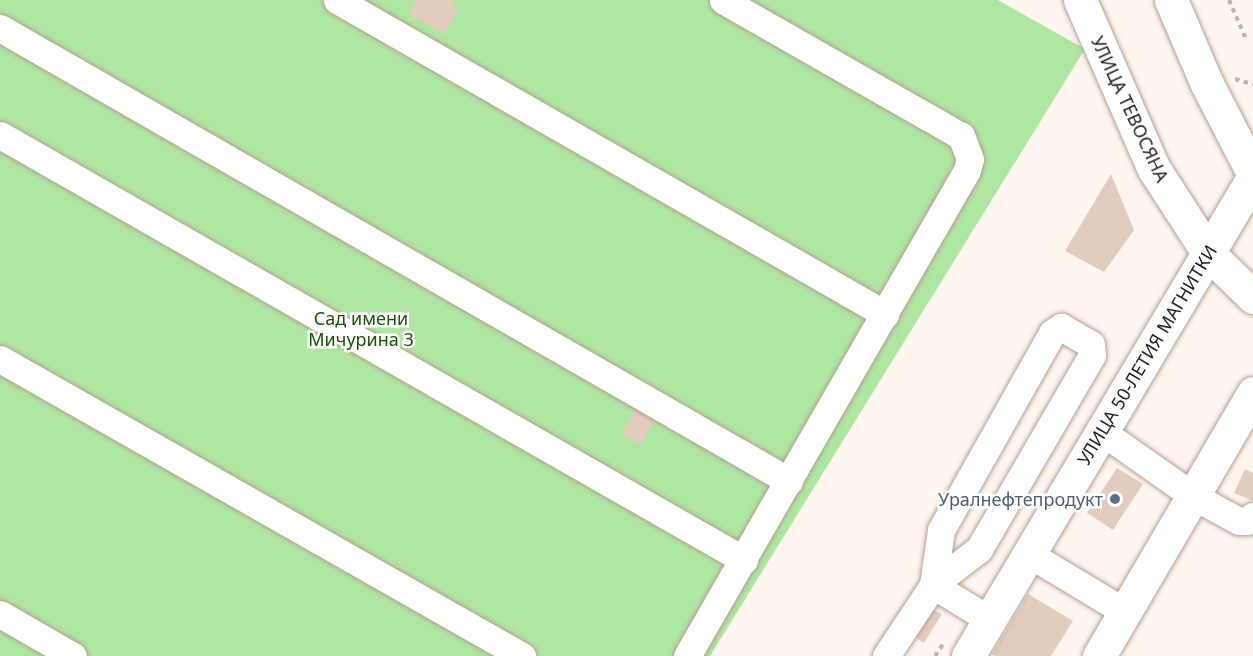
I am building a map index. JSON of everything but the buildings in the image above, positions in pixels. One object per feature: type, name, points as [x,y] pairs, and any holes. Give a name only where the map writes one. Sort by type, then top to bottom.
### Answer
[{"type":"main road","name":"УЛИЦА ТЕВОСЯНА","points":[[1080,0],[1154,169],[1209,254],[1253,297]]},
{"type":"main road","points":[[1171,0],[1207,84],[1253,173]]},
{"type":"main road","name":"УЛИЦА 50-ЛЕТИЯ МАГНИТКИ","points":[[968,656],[1253,178]]},
{"type":"main road","points":[[1099,656],[1253,393]]},
{"type":"lane","points":[[337,0],[885,314]]},
{"type":"lane","points":[[687,656],[967,170],[968,148],[960,136],[723,0]]},
{"type":"lane","points":[[0,28],[789,481]]},
{"type":"lane","points":[[0,135],[744,560]]},
{"type":"lane","points":[[886,656],[933,585],[979,549],[1092,355],[1088,341],[1061,327],[1052,333],[941,530],[933,585]]},
{"type":"lane","points":[[0,359],[522,656]]},
{"type":"lane","points":[[1101,431],[1193,496],[1239,521],[1253,516]]},
{"type":"lane","points":[[1029,554],[1125,612]]},
{"type":"lane","points":[[933,585],[990,620]]},
{"type":"lane","points":[[0,614],[73,656]]},
{"type":"path","points":[[1229,0],[1246,39]]},
{"type":"green space","name":"Сад имени Мичурина 3","points":[[0,0],[998,0],[1085,49],[710,656],[0,656]]},
{"type":"place","name":"Уралнефтепродукт","points":[[1115,499]]}]
